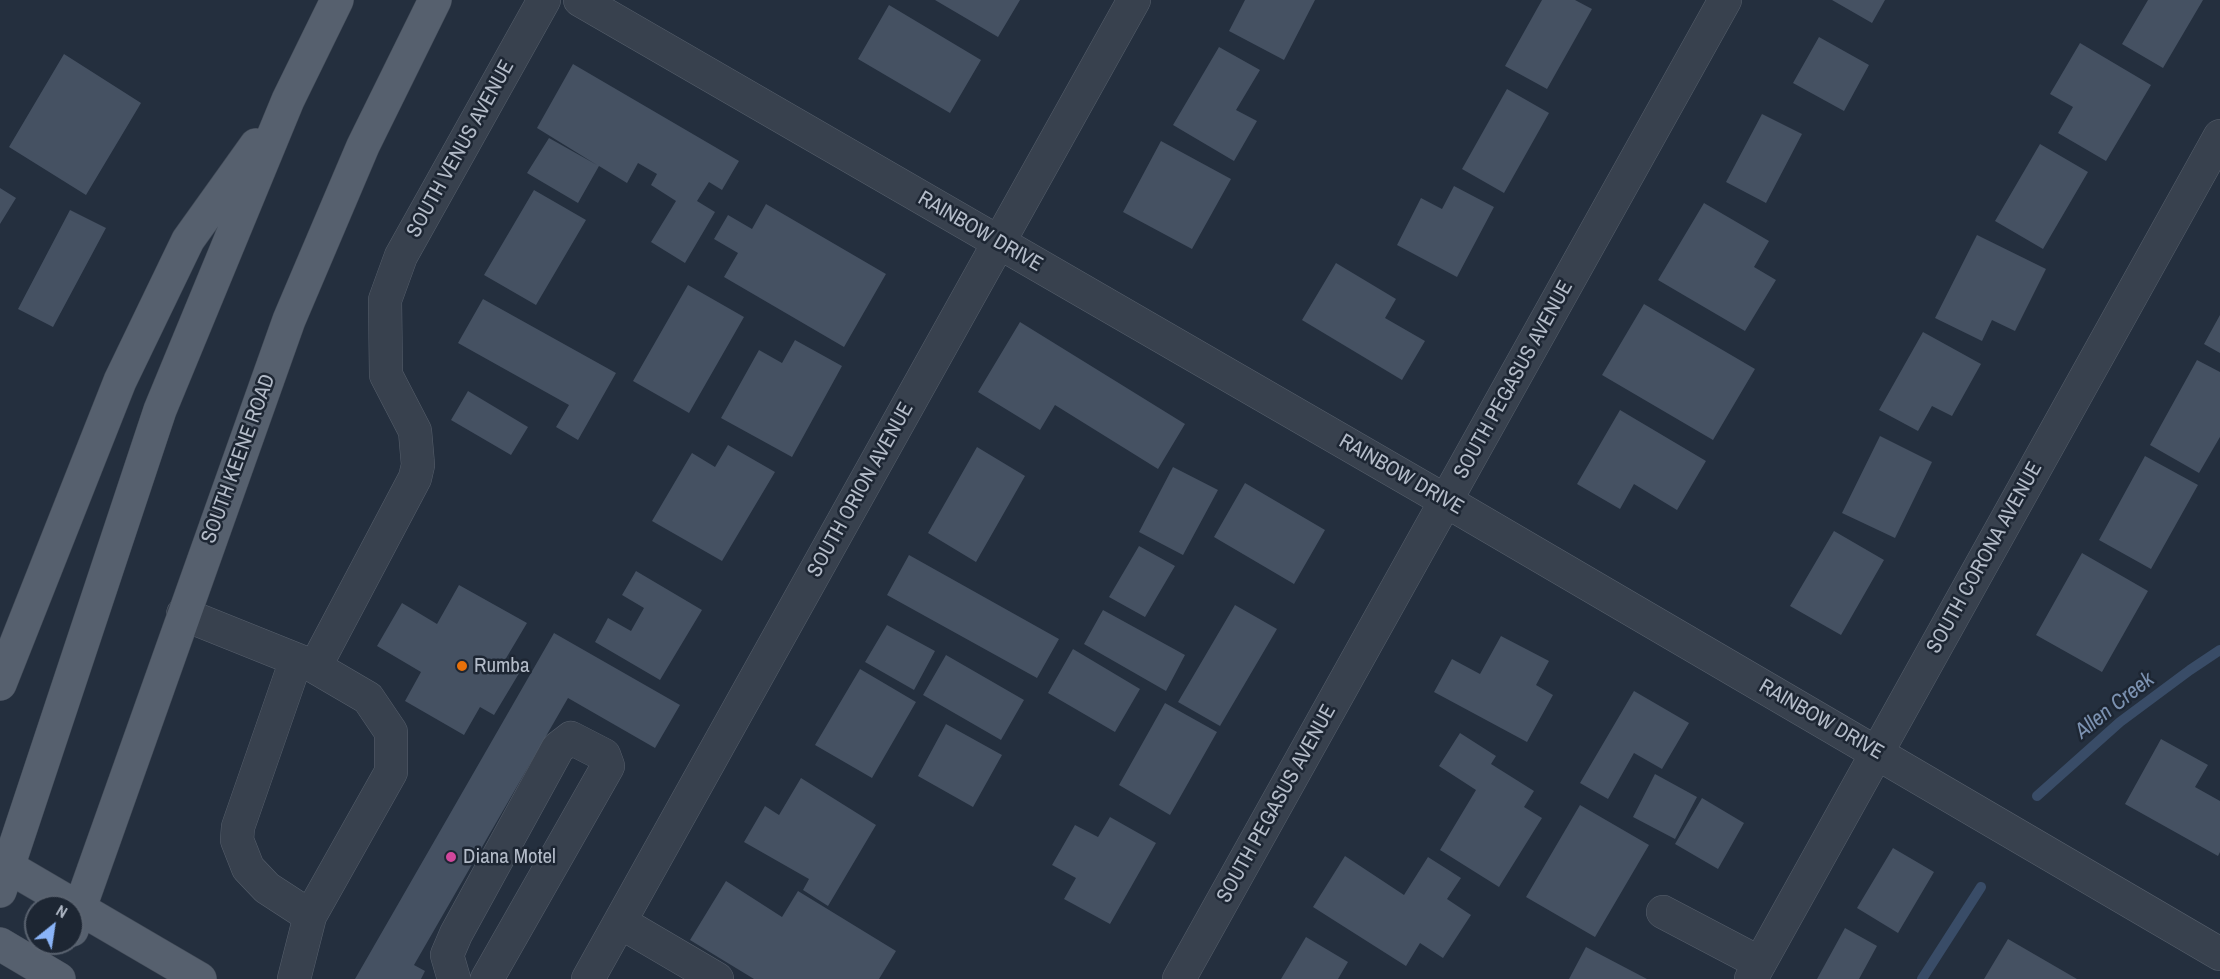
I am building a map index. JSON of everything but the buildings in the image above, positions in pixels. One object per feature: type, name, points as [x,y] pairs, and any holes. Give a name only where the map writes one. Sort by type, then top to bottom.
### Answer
[{"type":"main road","points":[[38,895],[3,873],[160,410],[288,100],[337,0]]},
{"type":"main road","name":"SOUTH KEENE ROAD","points":[[84,899],[289,320],[363,146],[435,0]]},
{"type":"main road","points":[[0,684],[120,381],[188,240],[288,100]]},
{"type":"main road","points":[[84,922],[200,979]]},
{"type":"main road","points":[[0,944],[55,978],[63,955]]},
{"type":"street","name":"SOUTH VENUS AVENUE","points":[[306,664],[415,478],[418,465],[415,431],[386,375],[385,300],[401,256],[544,0]]},
{"type":"street","name":"RAINBOW DRIVE","points":[[580,0],[1446,501],[2220,954]]},
{"type":"street","name":"SOUTH ORION AVENUE","points":[[588,979],[1134,0]]},
{"type":"street","name":"SOUTH PEGASUS AVENUE","points":[[1179,979],[1725,0]]},
{"type":"street","name":"SOUTH CORONA AVENUE","points":[[1755,971],[2220,136]]},
{"type":"street","points":[[183,614],[306,664],[368,698],[391,732],[391,772],[310,916],[294,979]]},
{"type":"street","points":[[306,664],[238,827],[237,840],[248,868],[267,888],[310,916]]},
{"type":"street","points":[[454,979],[447,955],[456,934],[558,748],[571,738],[604,755],[608,766],[487,979]]},
{"type":"street","points":[[1663,912],[1755,971]]},
{"type":"street","points":[[620,922],[679,969],[717,979]]},
{"type":"waterway","name":"Allen Creek","points":[[2037,796],[2120,722],[2220,650]]},
{"type":"waterway","name":"Allen Creek","points":[[1922,979],[1981,887]]},
{"type":"place","name":"Rumba","points":[[462,666]]},
{"type":"place","name":"Diana Motel","points":[[451,857]]}]
